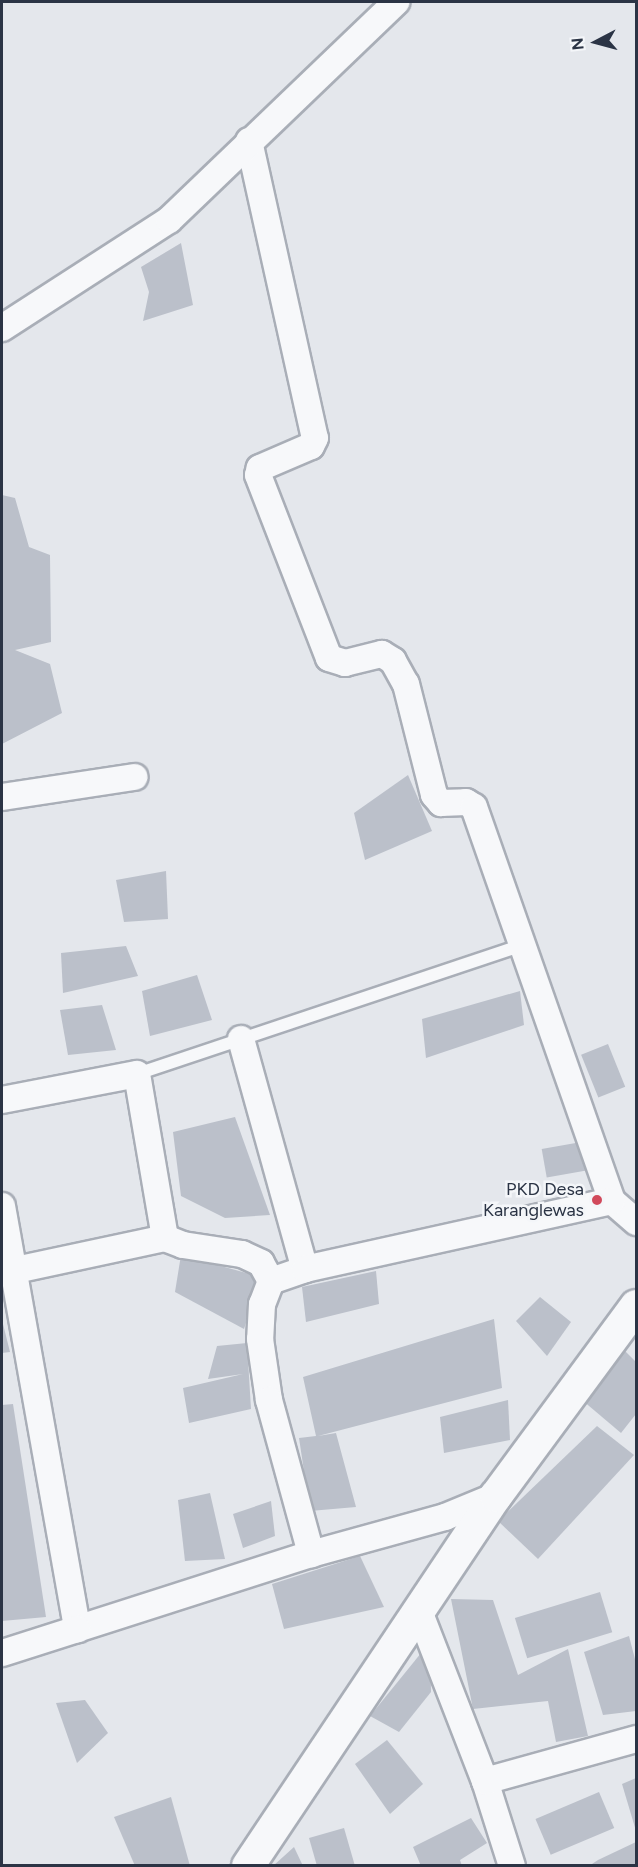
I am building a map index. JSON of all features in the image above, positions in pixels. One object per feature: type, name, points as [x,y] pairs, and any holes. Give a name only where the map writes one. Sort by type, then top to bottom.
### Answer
[{"type":"street","points":[[2,328],[169,219],[396,2]]},
{"type":"street","points":[[249,141],[315,438],[311,446],[260,468],[258,475],[329,658],[345,663],[382,654],[401,673],[434,795],[441,803],[466,802],[474,807],[612,1201],[636,1222]]},
{"type":"street","points":[[2,797],[135,777]]},
{"type":"street","points":[[241,1039],[305,1269]]},
{"type":"street","points":[[2,1100],[137,1074],[165,1238]]},
{"type":"street","points":[[311,1554],[269,1400],[260,1339],[262,1304],[271,1281],[305,1269],[612,1201]]},
{"type":"street","points":[[2,1206],[10,1271],[77,1629]]},
{"type":"street","points":[[10,1271],[165,1238],[183,1245],[242,1254],[261,1263],[271,1281]]},
{"type":"street","points":[[248,1866],[496,1496],[636,1306]]},
{"type":"street","points":[[2,1653],[311,1554],[445,1517],[496,1496]]},
{"type":"street","points":[[419,1611],[485,1781],[512,1866]]},
{"type":"street","points":[[485,1781],[636,1739]]},
{"type":"lane","points":[[137,1074],[524,945]]},
{"type":"building","points":[[181,243],[193,305],[143,321],[149,292],[141,267]]},
{"type":"building","points":[[2,495],[15,498],[29,547],[50,555],[51,642],[15,650],[50,664],[62,713],[2,744]]},
{"type":"building","points":[[408,775],[432,831],[365,860],[354,813]]},
{"type":"building","points":[[166,871],[168,919],[124,922],[116,880]]},
{"type":"building","points":[[126,946],[138,976],[63,993],[61,953]]},
{"type":"building","points":[[197,975],[212,1020],[150,1036],[142,991]]},
{"type":"building","points":[[520,991],[524,1025],[426,1058],[422,1019]]},
{"type":"building","points":[[102,1005],[116,1050],[68,1055],[60,1010]]},
{"type":"building","points":[[608,1044],[625,1087],[598,1098],[581,1055]]},
{"type":"building","points":[[235,1117],[270,1215],[225,1218],[181,1196],[173,1132]]},
{"type":"building","points":[[587,1141],[592,1170],[547,1178],[542,1149]]},
{"type":"building","points":[[181,1255],[261,1277],[244,1329],[175,1292]]},
{"type":"building","points":[[376,1271],[379,1304],[306,1322],[302,1287]]},
{"type":"building","points":[[540,1297],[571,1322],[547,1356],[516,1321]]},
{"type":"building","points":[[494,1319],[502,1388],[318,1436],[336,1433],[356,1507],[310,1511],[299,1438],[316,1436],[303,1377]]},
{"type":"building","points":[[2,1320],[10,1352],[2,1353]]},
{"type":"building","points":[[247,1343],[251,1409],[189,1423],[183,1388],[243,1374],[208,1379],[217,1346]]},
{"type":"building","points":[[624,1350],[636,1362],[636,1414],[621,1433],[582,1400]]},
{"type":"building","points":[[508,1400],[510,1440],[444,1453],[440,1417]]},
{"type":"building","points":[[13,1404],[46,1617],[2,1621],[2,1405]]},
{"type":"building","points":[[597,1426],[634,1455],[538,1559],[498,1521]]},
{"type":"building","points":[[210,1493],[225,1559],[185,1561],[178,1500]]},
{"type":"building","points":[[271,1501],[275,1536],[243,1548],[233,1514]]},
{"type":"building","points":[[360,1556],[384,1607],[284,1629],[272,1584]]},
{"type":"building","points":[[600,1592],[612,1632],[527,1658],[515,1618]]},
{"type":"building","points":[[451,1599],[493,1600],[518,1675],[568,1649],[588,1736],[556,1742],[548,1701],[473,1709]]},
{"type":"building","points":[[629,1636],[636,1663],[636,1711],[603,1715],[584,1652]]},
{"type":"building","points":[[430,1642],[431,1692],[399,1732],[370,1716]]},
{"type":"building","points":[[85,1700],[108,1733],[77,1763],[56,1703]]},
{"type":"building","points":[[387,1740],[423,1784],[390,1814],[355,1764]]},
{"type":"building","points":[[636,1778],[636,1831],[622,1784]]},
{"type":"building","points":[[599,1792],[614,1828],[551,1855],[535,1819]]},
{"type":"building","points":[[171,1797],[190,1866],[135,1866],[114,1817]]},
{"type":"building","points":[[471,1818],[487,1843],[460,1860],[462,1866],[421,1866],[413,1847]]},
{"type":"building","points":[[344,1828],[355,1866],[317,1866],[309,1838]]},
{"type":"building","points":[[636,1842],[636,1866],[589,1866],[598,1860]]},
{"type":"building","points":[[294,1847],[303,1866],[273,1866]]},
{"type":"place","name":"PKD Desa Karanglewas","points":[[597,1200]]}]
